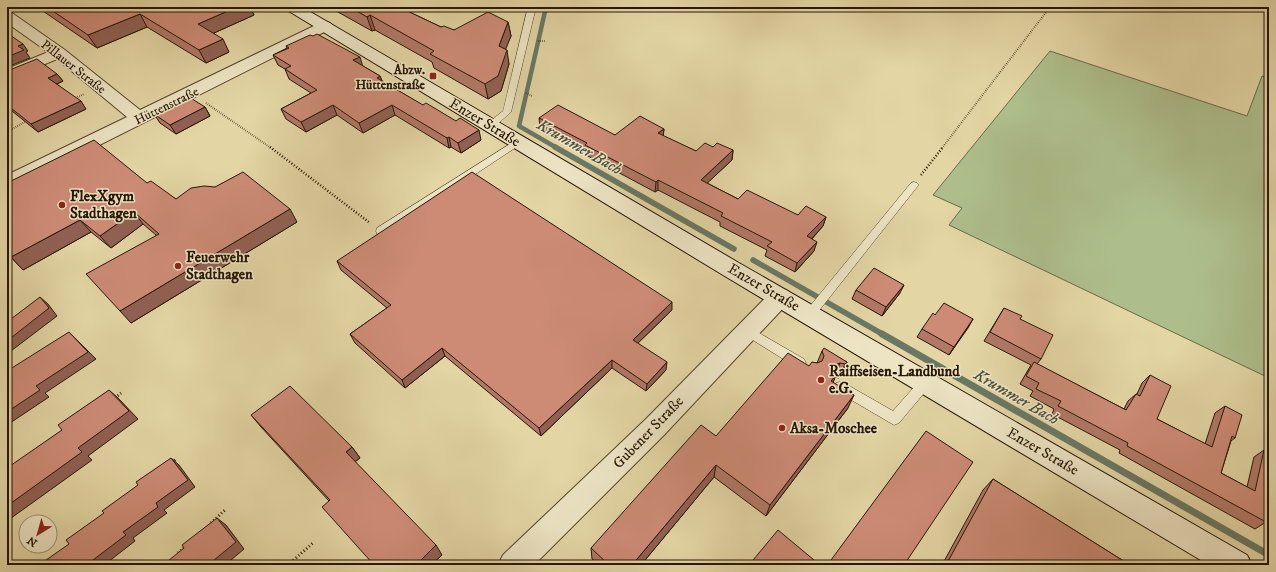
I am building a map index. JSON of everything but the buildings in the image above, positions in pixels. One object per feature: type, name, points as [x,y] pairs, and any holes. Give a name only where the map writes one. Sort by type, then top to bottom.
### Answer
[{"type":"main road","name":"Enzer Straße","points":[[292,7],[780,297],[818,304],[926,382],[1237,565]]},
{"type":"main road","name":"Pillauer Straße","points":[[7,16],[59,53],[139,118]]},
{"type":"main road","name":"Hüttenstraße","points":[[7,183],[325,26]]},
{"type":"main road","points":[[7,75],[59,53]]},
{"type":"main road","name":"Gubener Straße","points":[[514,565],[655,427],[780,297]]},
{"type":"lane","points":[[491,124],[507,112],[532,7]]},
{"type":"lane","points":[[381,231],[518,142]]},
{"type":"lane","points":[[818,304],[914,185]]},
{"type":"lane","points":[[748,331],[812,370]]},
{"type":"lane","points":[[835,383],[894,419],[926,382]]},
{"type":"path","points":[[914,185],[1050,7]]},
{"type":"path","points":[[68,102],[101,87]]},
{"type":"path","points":[[191,92],[264,142],[381,231]]},
{"type":"path","points":[[524,92],[532,96]]},
{"type":"path","points":[[7,132],[34,117]]},
{"type":"path","points":[[109,402],[122,393]]},
{"type":"path","points":[[166,468],[177,458]]},
{"type":"path","points":[[210,524],[226,509]]},
{"type":"path","points":[[288,565],[314,542]]},
{"type":"path","points":[[176,555],[188,544]]},
{"type":"green space","points":[[1050,51],[1247,116],[1262,76],[1269,78],[1269,378],[949,225],[962,208],[933,195]]},
{"type":"waterway","name":"Krummer Bach","points":[[546,7],[519,126],[557,148]]},
{"type":"waterway","name":"Krummer Bach","points":[[555,147],[734,249]]},
{"type":"waterway","name":"Krummer Bach","points":[[753,260],[884,335]]},
{"type":"waterway","name":"Krummer Bach","points":[[882,334],[1269,555]]},
{"type":"place","name":"Abzw. Hüttenstraße","points":[[433,76]]},
{"type":"place","name":"FlexXgym Stadthagen","points":[[62,205]]},
{"type":"place","name":"Feuerwehr Stadthagen","points":[[178,266]]},
{"type":"place","name":"Raiffseisen-Landbund e.G.","points":[[821,380]]},
{"type":"place","name":"Aksa-Moschee","points":[[782,428]]}]
